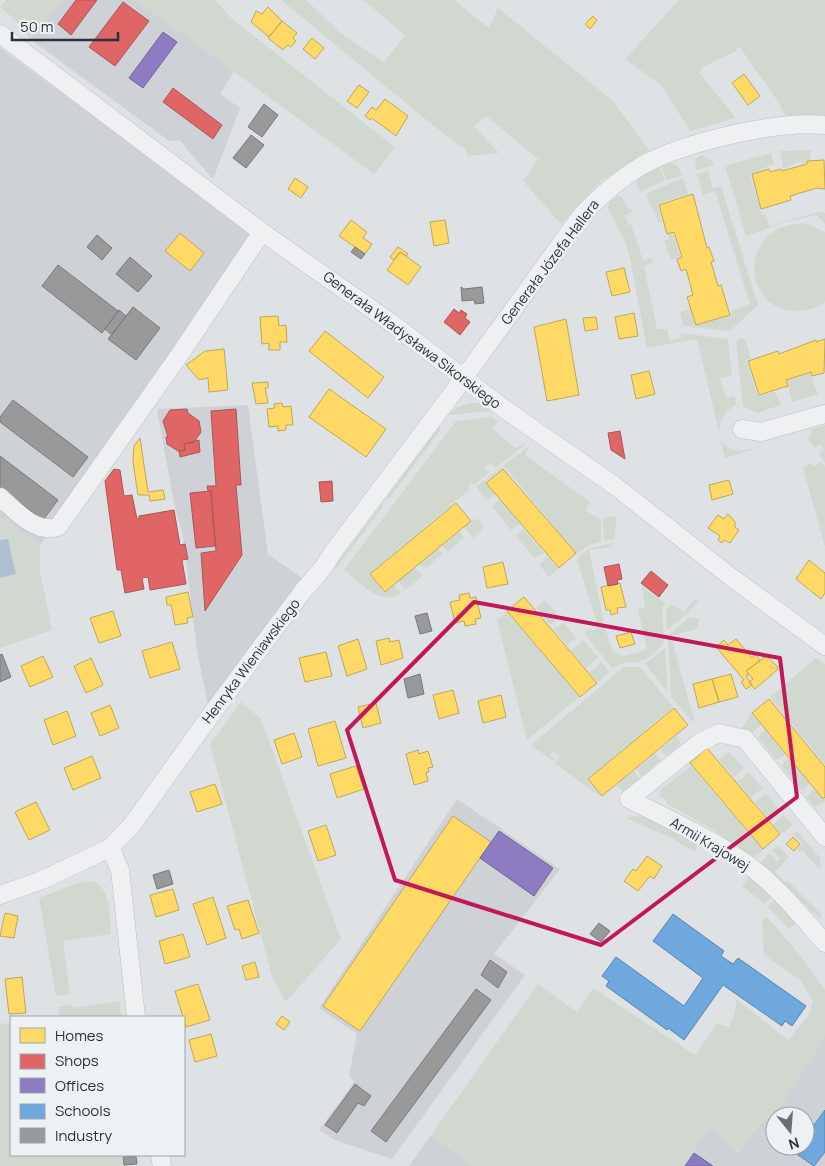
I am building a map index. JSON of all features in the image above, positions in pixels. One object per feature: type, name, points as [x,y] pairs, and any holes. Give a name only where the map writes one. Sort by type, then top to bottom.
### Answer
[{"type":"street","name":"Generała Władysława Sikorskiego","points":[[0,34],[262,232],[390,322],[504,408],[615,486],[731,577],[825,646]]},
{"type":"street","name":"Generała Józefa Hallera","points":[[464,377],[581,216],[603,193],[629,174],[652,161],[738,134],[790,124],[825,125]]},
{"type":"street","points":[[0,498],[33,524],[50,529],[58,527],[176,360],[262,232]]},
{"type":"street","name":"Henryka Wieniawskiego","points":[[0,895],[42,880],[110,848],[132,825],[213,712],[303,591],[323,568],[338,544],[464,377]]},
{"type":"street","points":[[742,429],[761,432],[825,414]]},
{"type":"street","name":"Armii Krajowej","points":[[825,837],[745,738],[719,733],[700,742],[628,799],[697,834],[748,864],[792,906],[825,943]]},
{"type":"street","points":[[110,848],[120,870],[136,1016]]},
{"type":"highlighted area","points":[[474,602],[780,658],[797,797],[601,945],[395,880],[347,730]]},
{"type":"shaded area","points":[[6,0],[63,0],[30,39],[14,19],[0,7]]},
{"type":"shaded area","points":[[63,0],[136,0],[234,71],[220,94],[240,108],[213,179],[179,140],[169,141],[30,39]]},
{"type":"shaded area","points":[[136,0],[215,0],[231,18],[395,147],[374,174]]},
{"type":"shaded area","points":[[281,0],[306,0],[342,34],[384,62],[405,35],[363,0],[454,0],[489,28],[498,8],[614,102],[649,150],[601,181],[561,224],[523,181],[538,159],[486,116],[474,126],[499,153],[468,156],[466,150],[435,127]]},
{"type":"shaded area","points":[[679,0],[825,0],[825,116],[785,115],[779,103],[739,46],[736,51],[703,67],[699,73],[736,118],[690,131],[662,86],[625,59]]},
{"type":"shaded area","points":[[0,48],[256,234],[102,452],[40,545],[0,517]]},
{"type":"shaded area","points":[[811,150],[810,160],[802,163],[801,161],[783,169],[780,151]]},
{"type":"shaded area","points":[[771,153],[774,164],[750,174],[762,215],[766,215],[769,226],[818,212],[825,213],[825,224],[817,215],[785,222],[746,236],[725,166]]},
{"type":"shaded area","points":[[702,155],[712,161],[714,165],[696,170],[695,159]]},
{"type":"shaded area","points":[[670,163],[677,165],[682,175],[667,180],[661,166]]},
{"type":"shaded area","points":[[659,167],[665,180],[640,192],[636,185],[639,178]]},
{"type":"shaded area","points":[[708,171],[713,189],[721,186],[758,305],[730,331],[683,326],[680,312],[690,309],[695,326],[732,315],[731,311],[750,304],[715,191],[703,195],[697,174]]},
{"type":"shaded area","points":[[683,178],[689,194],[657,204],[662,222],[659,223],[646,195],[647,193]]},
{"type":"shaded area","points":[[618,196],[622,197],[628,209],[630,208],[633,212],[625,215],[628,225],[631,224],[643,261],[651,258],[654,262],[644,266],[657,329],[667,329],[670,340],[681,338],[680,333],[728,339],[732,375],[720,379],[726,398],[735,396],[736,405],[724,415],[719,435],[697,339],[647,348],[625,241],[608,209],[609,202]]},
{"type":"shaded area","points":[[805,223],[825,232],[825,301],[813,309],[785,310],[771,303],[761,291],[755,277],[755,262],[760,247],[770,234],[786,226]]},
{"type":"shaded area","points":[[673,233],[680,256],[671,260],[664,241],[669,239],[669,234]]},
{"type":"shaded area","points":[[741,338],[745,339],[751,358],[746,360],[758,396],[775,392],[781,405],[757,413],[743,406],[736,342]]},
{"type":"shaded area","points":[[810,373],[818,394],[792,402],[787,380]]},
{"type":"shaded area","points":[[469,403],[479,403],[492,411],[448,415],[458,407]]},
{"type":"shaded area","points":[[248,405],[268,554],[306,581],[209,710],[197,651],[183,536],[174,504],[157,409]]},
{"type":"shaded area","points":[[492,417],[498,422],[493,429],[515,448],[527,443],[495,468],[491,463],[484,468],[489,473],[474,485],[471,482],[468,485],[469,490],[369,574],[384,592],[394,585],[401,593],[394,597],[386,597],[371,592],[344,570],[456,421]]},
{"type":"shaded area","points":[[440,425],[440,431],[389,499],[387,497]]},
{"type":"shaded area","points":[[825,425],[825,463],[819,454],[824,449],[820,444],[815,448],[808,439],[812,429]]},
{"type":"shaded area","points":[[720,437],[722,442],[728,447],[736,450],[760,447],[725,458]]},
{"type":"shaded area","points":[[530,445],[525,455],[590,502],[585,510],[601,520],[601,542],[589,545],[577,554],[504,466],[485,482],[495,494],[487,500],[476,487]]},
{"type":"shaded area","points":[[821,462],[825,467],[825,547],[803,468],[810,463],[814,466]]},
{"type":"shaded area","points":[[499,499],[520,524],[511,530],[492,507]]},
{"type":"shaded area","points":[[382,504],[384,505],[336,569],[335,566]]},
{"type":"shaded area","points":[[617,516],[614,539],[604,541],[603,518]]},
{"type":"shaded area","points":[[0,517],[40,545],[40,571],[52,630],[0,648],[0,578],[16,574],[8,539],[0,540]]},
{"type":"shaded area","points":[[474,519],[479,520],[484,528],[473,538],[464,527]]},
{"type":"shaded area","points":[[523,528],[544,553],[534,558],[516,536]]},
{"type":"shaded area","points":[[459,532],[464,538],[448,552],[442,546]]},
{"type":"shaded area","points":[[613,543],[611,547],[589,550],[604,624],[613,652],[624,656],[647,650],[638,609],[645,607],[642,586],[665,603],[662,609],[664,642],[662,645],[646,659],[639,662],[622,663],[613,669],[584,633],[591,628],[593,631],[598,627],[577,559],[588,549]]},
{"type":"shaded area","points":[[438,549],[443,555],[427,568],[422,567],[419,563]]},
{"type":"shaded area","points":[[548,557],[558,569],[549,577],[539,564]]},
{"type":"shaded area","points":[[415,567],[423,576],[405,590],[398,581]]},
{"type":"shaded area","points":[[695,599],[698,601],[687,614],[667,630],[666,610],[671,604],[684,612]]},
{"type":"shaded area","points":[[545,600],[560,617],[550,625],[536,608]]},
{"type":"shaded area","points":[[507,612],[579,697],[527,740],[497,620]]},
{"type":"shaded area","points":[[690,617],[699,619],[697,629],[668,636]]},
{"type":"shaded area","points":[[564,623],[577,639],[570,642],[568,646],[553,629]]},
{"type":"shaded area","points":[[671,636],[695,724],[671,697],[668,640]]},
{"type":"shaded area","points":[[583,640],[598,657],[586,668],[571,651]]},
{"type":"shaded area","points":[[665,648],[668,692],[645,664]]},
{"type":"shaded area","points":[[816,658],[825,664],[825,765],[770,697]]},
{"type":"shaded area","points":[[601,662],[610,672],[598,682],[589,672]]},
{"type":"shaded area","points":[[624,667],[640,667],[673,707],[587,779],[600,796],[554,763],[560,756],[553,751],[550,755],[555,759],[553,761],[531,745]]},
{"type":"shaded area","points":[[241,702],[261,719],[341,939],[286,1002],[273,980],[210,744]]},
{"type":"shaded area","points":[[751,713],[761,725],[749,735],[741,731]]},
{"type":"shaded area","points":[[765,730],[785,755],[776,760],[758,737]]},
{"type":"shaded area","points":[[677,736],[681,744],[666,756],[660,750]]},
{"type":"shaded area","points":[[729,752],[744,768],[734,777],[719,759]]},
{"type":"shaded area","points":[[655,754],[661,760],[642,776],[636,769]]},
{"type":"shaded area","points":[[789,759],[810,784],[802,791],[781,765]]},
{"type":"shaded area","points":[[691,766],[763,850],[753,858],[712,829],[666,803],[667,801],[659,795],[661,789]]},
{"type":"shaded area","points":[[634,771],[641,781],[625,792],[616,785]]},
{"type":"shaded area","points":[[748,771],[763,789],[759,792],[758,790],[751,798],[737,781],[743,779]]},
{"type":"shaded area","points":[[814,789],[823,800],[825,798],[825,802],[815,807],[806,797]]},
{"type":"shaded area","points":[[766,793],[780,810],[774,813],[769,820],[755,802]]},
{"type":"shaded area","points":[[457,799],[560,869],[494,954],[525,975],[392,1159],[335,1140],[319,1130],[354,1082],[349,1075],[357,1034],[319,1008]]},
{"type":"shaded area","points":[[784,815],[793,825],[782,834],[773,824]]},
{"type":"shaded area","points":[[635,816],[647,817],[698,843],[695,852],[671,838],[626,818]]},
{"type":"shaded area","points":[[797,831],[820,858],[821,868],[818,868],[802,850],[800,852],[797,849],[803,844],[793,834]]},
{"type":"shaded area","points":[[779,846],[789,857],[775,872],[785,882],[787,880],[821,914],[820,919],[760,863],[769,853],[777,861],[780,859],[772,850]]},
{"type":"shaded area","points":[[749,877],[772,896],[765,904],[742,886]]},
{"type":"shaded area","points":[[93,881],[99,885],[107,897],[111,934],[63,941],[70,994],[56,996],[39,898],[78,883]]},
{"type":"shaded area","points":[[774,900],[798,922],[789,929],[768,907]]},
{"type":"shaded area","points":[[767,917],[799,954],[825,990],[825,1035],[782,1105],[765,1106],[765,1121],[751,1134],[735,1154],[712,1125],[683,1166],[474,1166],[431,1135],[538,984],[577,1012],[593,988],[695,1055],[717,1024],[729,1027],[735,1013],[736,999],[788,1040],[808,1016],[813,1001],[800,980],[764,955],[762,921]]},
{"type":"shaded area","points":[[119,1001],[122,1016],[59,1016],[58,1007],[72,1005],[73,1008]]},
{"type":"shaded area","points":[[10,1023],[10,1156],[121,1156],[123,1166],[0,1166],[0,1024]]},
{"type":"shaded area","points":[[825,1035],[825,1166],[683,1166],[712,1124],[736,1154],[751,1134],[765,1121],[765,1156],[815,1156],[815,1106],[781,1106]]},
{"type":"shaded area","points":[[431,1135],[474,1166],[409,1166]]},
{"type":"water","points":[[8,539],[16,574],[0,578],[0,540]]},
{"type":"building: Homes","points":[[268,7],[282,21],[269,37],[251,22],[256,11],[262,14]]},
{"type":"building: Homes","points":[[593,16],[597,20],[590,29],[585,24]]},
{"type":"building: Homes","points":[[282,21],[297,33],[293,38],[296,41],[291,47],[288,45],[283,50],[268,38]]},
{"type":"building: Homes","points":[[312,38],[324,48],[315,59],[303,49]]},
{"type":"building: Homes","points":[[744,74],[760,96],[748,105],[732,83]]},
{"type":"building: Homes","points":[[359,85],[369,92],[357,108],[347,101]]},
{"type":"building: Homes","points":[[385,99],[408,116],[396,136],[372,118],[370,120],[365,116],[372,107],[376,110]]},
{"type":"building: Homes","points":[[824,160],[825,189],[817,188],[790,196],[791,200],[761,209],[752,174],[769,169],[770,172],[781,169],[782,171],[807,164],[807,161]]},
{"type":"building: Homes","points":[[295,178],[308,187],[301,198],[288,189]]},
{"type":"building: Homes","points":[[693,194],[707,248],[709,247],[714,261],[711,262],[718,286],[721,285],[730,315],[696,325],[687,297],[693,295],[686,269],[681,271],[677,259],[682,257],[674,232],[667,234],[659,205]]},
{"type":"building: Homes","points":[[351,220],[367,232],[363,238],[372,244],[365,254],[339,236]]},
{"type":"building: Homes","points":[[445,220],[449,243],[434,246],[430,222]]},
{"type":"building: Homes","points":[[180,233],[204,253],[190,271],[165,251]]},
{"type":"building: Homes","points":[[398,247],[408,254],[406,256],[400,252],[394,260],[390,257]]},
{"type":"building: Homes","points":[[400,252],[421,267],[408,285],[387,270]]},
{"type":"building: Homes","points":[[624,268],[630,292],[612,296],[606,272]]},
{"type":"building: Homes","points":[[634,313],[638,336],[619,339],[615,317]]},
{"type":"building: Homes","points":[[278,316],[279,326],[286,325],[287,342],[280,342],[280,350],[269,350],[269,343],[262,344],[260,317]]},
{"type":"building: Homes","points":[[596,317],[598,329],[585,331],[583,318]]},
{"type":"building: Homes","points":[[566,319],[579,395],[547,401],[534,327]]},
{"type":"building: Homes","points":[[325,331],[384,377],[368,398],[309,351]]},
{"type":"building: Homes","points":[[825,339],[824,373],[812,376],[811,372],[786,380],[788,386],[759,395],[748,361],[778,351],[779,354],[816,340],[816,342]]},
{"type":"building: Homes","points":[[224,349],[228,390],[209,392],[208,378],[199,380],[186,365],[205,351]]},
{"type":"building: Homes","points":[[649,371],[655,394],[636,399],[631,375]]},
{"type":"building: Homes","points":[[268,382],[268,388],[265,388],[268,403],[256,404],[252,383]]},
{"type":"building: Homes","points":[[329,389],[386,429],[366,457],[309,417]]},
{"type":"building: Homes","points":[[282,403],[283,407],[291,406],[293,425],[286,425],[286,430],[278,431],[278,426],[269,427],[267,409],[275,408],[274,404]]},
{"type":"building: Homes","points":[[140,438],[148,492],[163,490],[165,499],[150,501],[149,495],[138,495],[133,462],[134,446]]},
{"type":"building: Homes","points":[[503,469],[576,553],[559,568],[486,483]]},
{"type":"building: Homes","points":[[729,480],[733,494],[712,500],[709,485]]},
{"type":"building: Homes","points":[[456,503],[471,521],[385,592],[370,574]]},
{"type":"building: Homes","points":[[728,514],[735,522],[735,527],[739,530],[730,543],[724,540],[722,543],[718,540],[720,536],[708,528],[718,515],[724,519]]},
{"type":"building: Homes","points":[[809,560],[825,573],[825,593],[821,599],[796,579]]},
{"type":"building: Homes","points":[[503,562],[508,584],[487,588],[483,567]]},
{"type":"building: Homes","points":[[620,583],[626,607],[617,608],[618,613],[611,615],[610,610],[606,610],[601,587]]},
{"type":"building: Homes","points":[[188,592],[193,617],[187,618],[188,623],[175,625],[171,605],[167,605],[166,597]]},
{"type":"building: Homes","points":[[469,593],[470,598],[476,597],[481,618],[475,619],[476,624],[465,626],[464,621],[455,623],[450,602],[460,600],[459,595]]},
{"type":"building: Homes","points":[[524,597],[597,683],[580,697],[507,611]]},
{"type":"building: Homes","points":[[113,611],[121,636],[99,643],[90,618]]},
{"type":"building: Homes","points":[[631,632],[635,644],[620,648],[616,636]]},
{"type":"building: Homes","points":[[389,638],[390,642],[399,640],[403,658],[381,665],[376,641]]},
{"type":"building: Homes","points":[[358,639],[367,669],[347,676],[338,646]]},
{"type":"building: Homes","points":[[736,639],[752,658],[756,654],[760,661],[746,671],[749,674],[746,676],[752,685],[746,689],[741,682],[744,680],[716,647],[724,640],[728,645]]},
{"type":"building: Homes","points":[[172,642],[180,669],[150,678],[142,651]]},
{"type":"building: Homes","points":[[326,652],[332,676],[305,682],[299,658]]},
{"type":"building: Homes","points":[[43,656],[53,677],[30,687],[21,666]]},
{"type":"building: Homes","points":[[766,656],[778,667],[777,670],[755,689],[749,682],[753,679],[746,671]]},
{"type":"building: Homes","points":[[91,658],[103,685],[86,693],[74,666]]},
{"type":"building: Homes","points":[[731,674],[738,697],[719,702],[712,679]]},
{"type":"building: Homes","points":[[712,679],[719,702],[699,708],[693,684]]},
{"type":"building: Homes","points":[[453,690],[459,713],[439,719],[433,695]]},
{"type":"building: Homes","points":[[501,695],[506,717],[483,723],[478,701]]},
{"type":"building: Homes","points":[[769,699],[825,767],[825,797],[823,799],[752,713]]},
{"type":"building: Homes","points":[[376,703],[381,723],[363,728],[358,707]]},
{"type":"building: Homes","points":[[110,705],[119,728],[100,736],[91,713]]},
{"type":"building: Homes","points":[[674,708],[688,725],[602,796],[588,779]]},
{"type":"building: Homes","points":[[67,711],[76,736],[53,745],[44,720]]},
{"type":"building: Homes","points":[[335,721],[346,758],[318,766],[308,729]]},
{"type":"building: Homes","points":[[294,733],[302,757],[282,764],[274,740]]},
{"type":"building: Homes","points":[[707,748],[780,834],[763,849],[690,763]]},
{"type":"building: Homes","points":[[418,750],[419,754],[428,751],[433,767],[428,768],[429,772],[426,773],[428,781],[414,785],[406,754]]},
{"type":"building: Homes","points":[[92,756],[101,778],[73,790],[64,768]]},
{"type":"building: Homes","points":[[356,766],[364,789],[337,798],[330,774]]},
{"type":"building: Homes","points":[[215,784],[222,804],[197,812],[190,792]]},
{"type":"building: Homes","points":[[36,802],[50,830],[29,840],[15,812]]},
{"type":"building: Homes","points":[[453,816],[491,842],[360,1031],[323,1006]]},
{"type":"building: Homes","points":[[326,825],[336,855],[318,861],[308,831]]},
{"type":"building: Homes","points":[[793,837],[800,844],[794,851],[786,844]]},
{"type":"building: Homes","points":[[647,856],[662,866],[654,879],[650,876],[638,891],[624,881],[633,869],[636,871]]},
{"type":"building: Homes","points":[[173,889],[179,910],[156,917],[150,895]]},
{"type":"building: Homes","points":[[213,897],[226,938],[207,945],[193,904]]},
{"type":"building: Homes","points":[[248,900],[259,933],[242,939],[239,929],[235,930],[227,906]]},
{"type":"building: Homes","points":[[5,913],[18,916],[14,938],[0,936]]},
{"type":"building: Homes","points":[[183,934],[190,957],[165,964],[159,941]]},
{"type":"building: Homes","points":[[255,962],[259,977],[246,980],[242,966]]},
{"type":"building: Homes","points":[[22,977],[26,1013],[9,1014],[5,979]]},
{"type":"building: Homes","points":[[198,984],[210,1020],[186,1027],[185,1016],[183,1016],[175,991]]},
{"type":"building: Homes","points":[[282,1016],[290,1022],[284,1030],[276,1024]]},
{"type":"building: Homes","points":[[211,1034],[217,1056],[195,1062],[189,1040]]},
{"type":"building: Shops","points":[[76,0],[97,0],[71,35],[58,24]]},
{"type":"building: Shops","points":[[123,2],[149,21],[115,66],[89,47]]},
{"type":"building: Shops","points":[[173,88],[222,125],[213,139],[163,102]]},
{"type":"building: Shops","points":[[454,309],[459,313],[461,310],[467,314],[465,318],[470,322],[460,335],[444,322]]},
{"type":"building: Shops","points":[[187,409],[188,413],[199,421],[201,432],[194,442],[184,444],[185,450],[178,451],[167,444],[166,437],[168,437],[163,421],[170,410]]},
{"type":"building: Shops","points":[[236,409],[241,485],[236,485],[242,555],[205,611],[201,553],[216,551],[211,491],[208,491],[207,486],[216,486],[211,411]]},
{"type":"building: Shops","points":[[620,431],[625,459],[611,450],[608,433]]},
{"type":"building: Shops","points":[[199,440],[200,452],[180,457],[179,451],[185,450],[184,444]]},
{"type":"building: Shops","points":[[114,469],[120,470],[124,496],[132,495],[137,519],[139,519],[139,516],[174,510],[180,545],[185,544],[188,559],[182,560],[186,584],[150,590],[148,577],[142,578],[144,589],[125,593],[121,570],[117,570],[105,481]]},
{"type":"building: Shops","points":[[332,481],[333,501],[321,502],[319,482]]},
{"type":"building: Shops","points":[[211,491],[215,546],[196,548],[190,493]]},
{"type":"building: Shops","points":[[619,564],[622,579],[617,580],[618,584],[608,586],[604,567]]},
{"type":"building: Shops","points":[[651,571],[668,585],[659,597],[641,583]]},
{"type":"building: Offices","points":[[163,32],[177,42],[143,88],[129,78]]},
{"type":"building: Offices","points":[[499,831],[553,868],[534,896],[480,858]]},
{"type":"building: Offices","points":[[694,1153],[713,1166],[685,1166]]},
{"type":"building: Schools","points":[[673,914],[724,951],[721,956],[733,964],[738,958],[806,1006],[792,1026],[785,1021],[782,1026],[723,985],[684,1040],[606,986],[609,981],[602,976],[616,957],[684,1006],[703,978],[653,941]]},
{"type":"building: Schools","points":[[825,1110],[825,1152],[814,1166],[800,1156],[815,1156],[815,1124]]},
{"type":"building: Industry","points":[[264,104],[278,115],[262,137],[248,127]]},
{"type":"building: Industry","points":[[251,135],[264,145],[246,168],[233,158]]},
{"type":"building: Industry","points":[[97,235],[112,248],[102,260],[87,247]]},
{"type":"building: Industry","points":[[355,247],[365,254],[361,259],[351,252]]},
{"type":"building: Industry","points":[[130,257],[152,276],[138,292],[116,274]]},
{"type":"building: Industry","points":[[58,265],[118,311],[102,333],[42,286]]},
{"type":"building: Industry","points":[[461,287],[464,289],[482,287],[484,303],[475,304],[474,300],[462,301]]},
{"type":"building: Industry","points":[[133,307],[160,328],[136,360],[108,339]]},
{"type":"building: Industry","points":[[119,310],[126,316],[112,335],[105,329]]},
{"type":"building: Industry","points":[[13,400],[88,457],[73,477],[0,422],[0,417]]},
{"type":"building: Industry","points":[[0,456],[58,500],[43,520],[0,488]]},
{"type":"building: Industry","points":[[427,613],[432,631],[420,634],[415,616]]},
{"type":"building: Industry","points":[[2,654],[11,677],[0,682],[0,655]]},
{"type":"building: Industry","points":[[420,674],[424,694],[408,698],[404,679]]},
{"type":"building: Industry","points":[[169,870],[173,884],[157,889],[153,875]]},
{"type":"building: Industry","points":[[599,923],[610,931],[601,942],[590,934]]},
{"type":"building: Industry","points":[[490,960],[507,972],[498,988],[481,975]]},
{"type":"building: Industry","points":[[476,989],[491,1000],[386,1142],[371,1131]]},
{"type":"building: Industry","points":[[355,1084],[371,1096],[364,1106],[358,1103],[337,1133],[325,1125]]},
{"type":"building: Industry","points":[[136,1156],[137,1164],[124,1165],[123,1157]]}]
